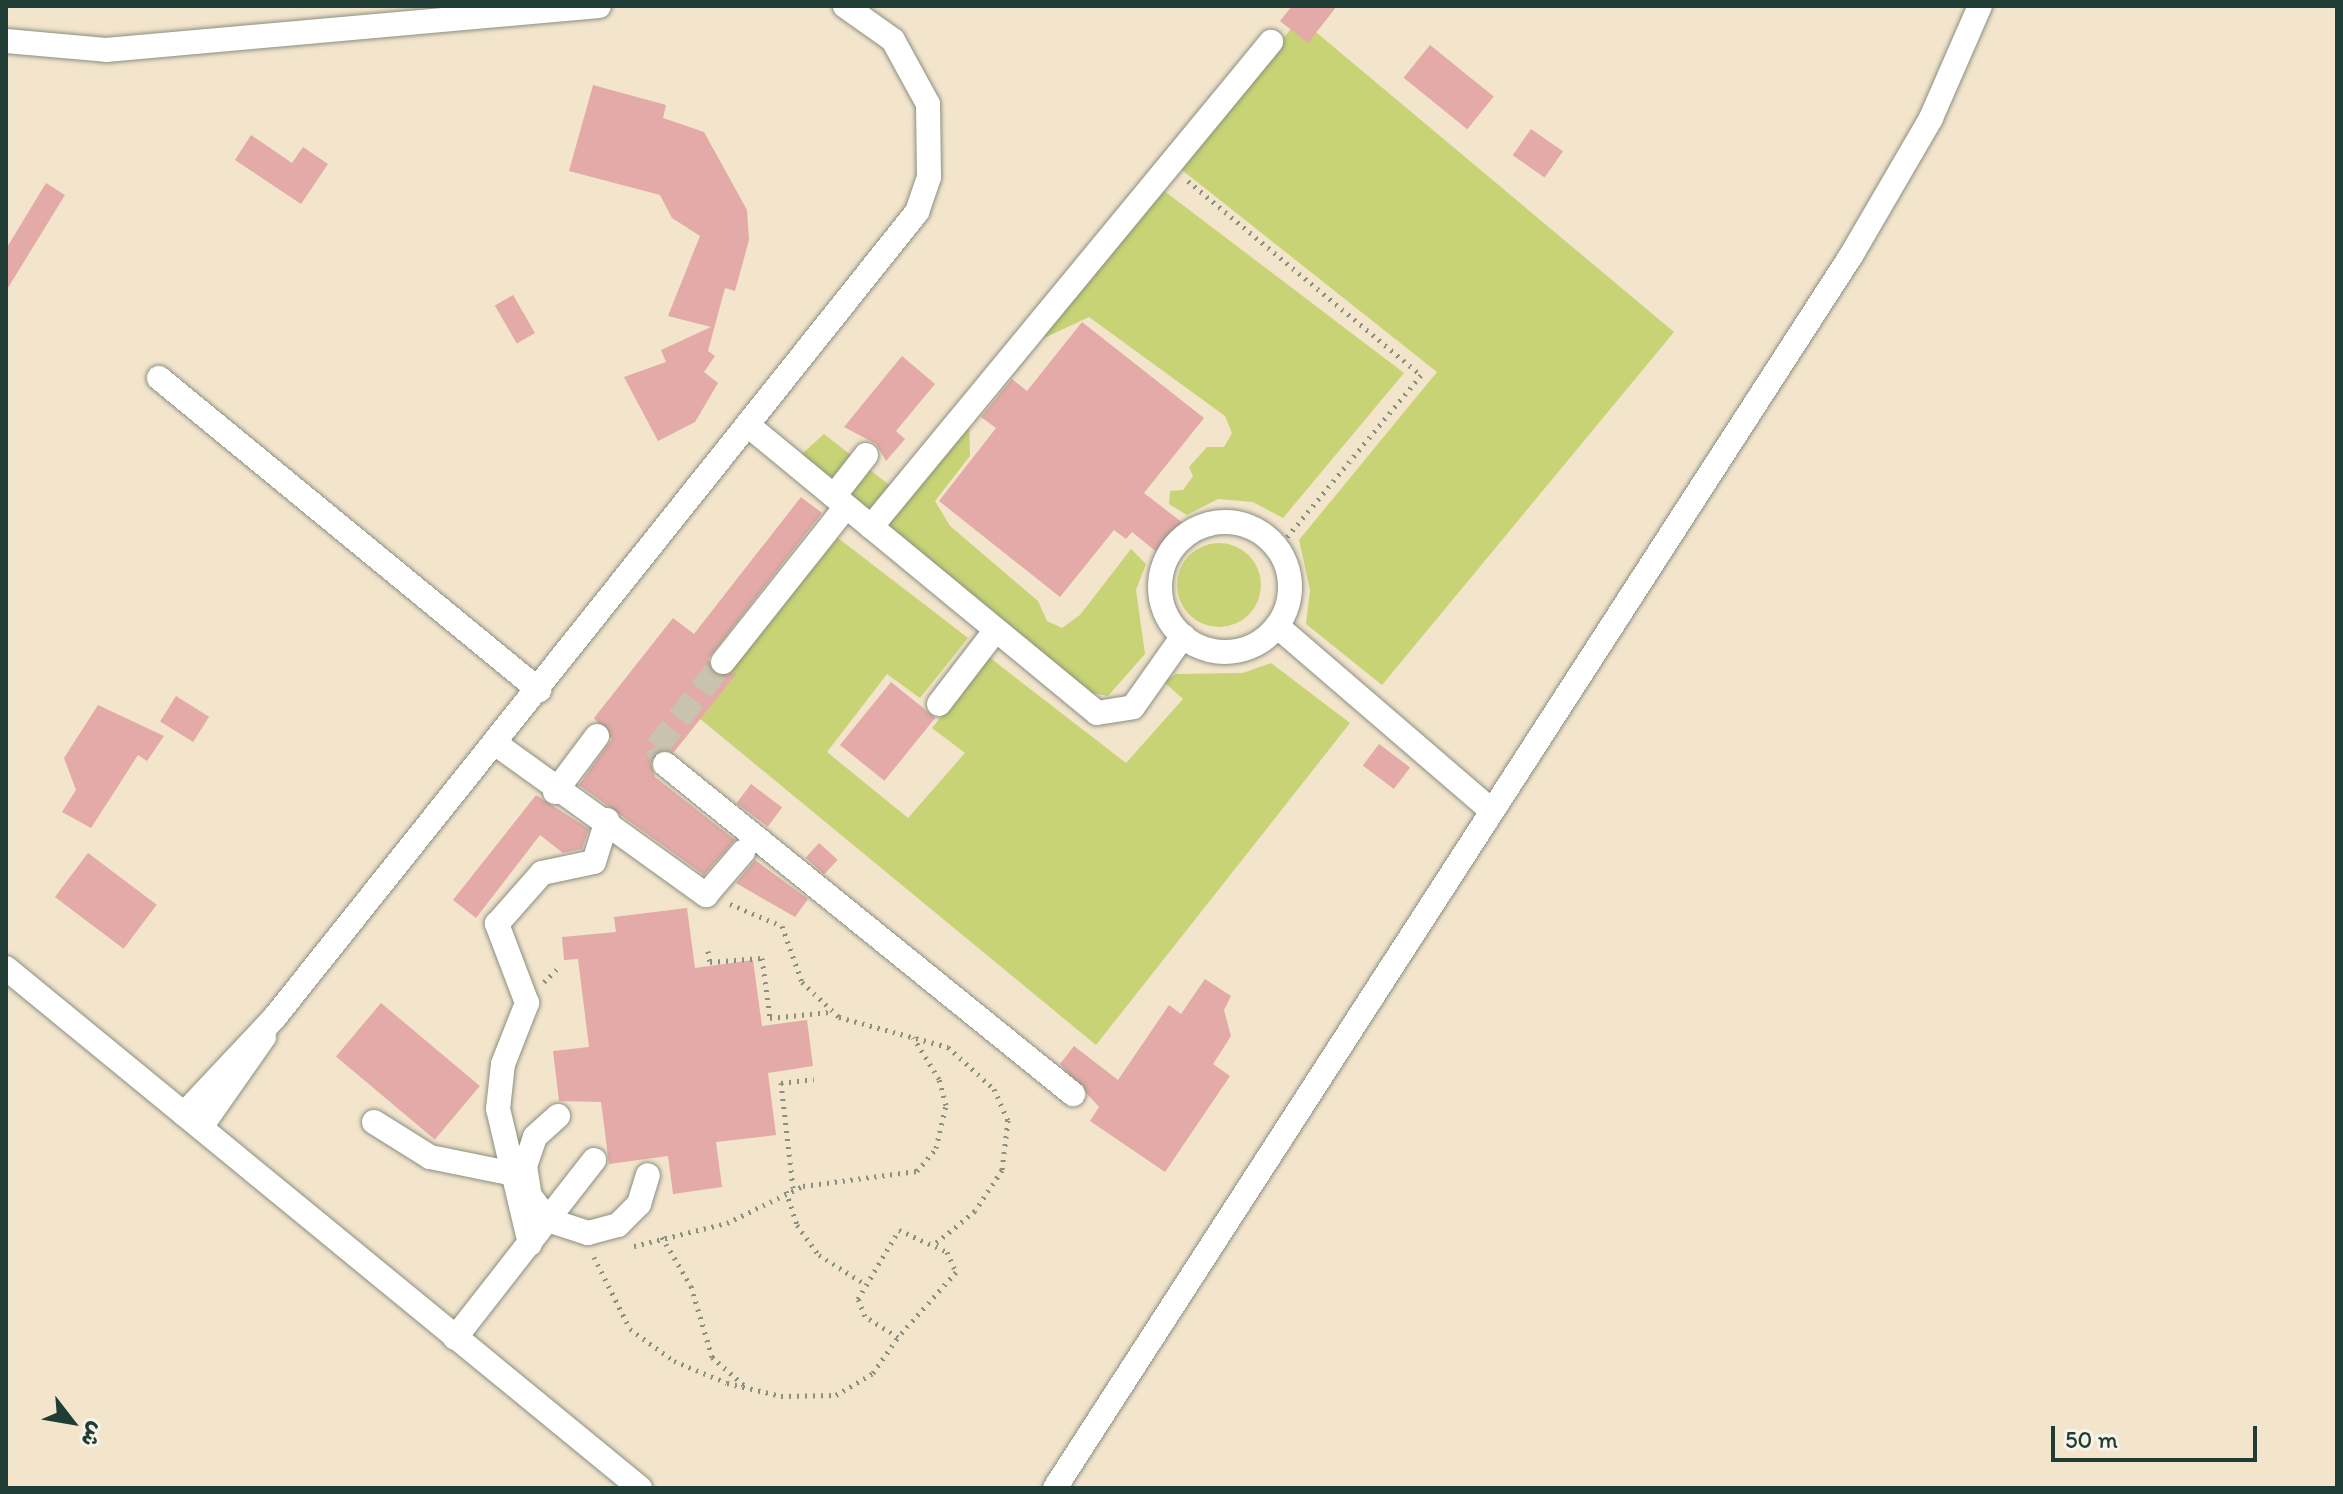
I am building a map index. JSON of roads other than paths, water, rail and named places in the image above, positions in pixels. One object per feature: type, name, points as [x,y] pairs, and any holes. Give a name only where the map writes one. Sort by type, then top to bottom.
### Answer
[{"type":"street","points":[[6,41],[106,50],[599,6]]},
{"type":"street","points":[[192,1121],[896,243],[929,177],[928,104],[914,70],[893,40],[845,6]]},
{"type":"street","points":[[1055,1488],[1490,809],[1852,254],[1931,118],[1980,6]]},
{"type":"street","points":[[871,527],[1271,42]]},
{"type":"street","points":[[159,378],[539,690]]},
{"type":"street","points":[[749,426],[1082,703],[1116,715],[1133,707],[1183,636]]},
{"type":"street","points":[[723,662],[840,501],[866,455]]},
{"type":"street","points":[[1232,522],[1278,548],[1290,579],[1277,626],[1232,651],[1183,636],[1161,588],[1182,539],[1232,522]]},
{"type":"street","points":[[1277,626],[1490,809]]},
{"type":"street","points":[[939,704],[995,631]]},
{"type":"street","points":[[555,792],[597,736]]},
{"type":"street","points":[[496,744],[555,792],[607,820],[706,895],[743,852]]},
{"type":"street","points":[[665,764],[1073,1094]]},
{"type":"street","points":[[530,1244],[509,1173],[499,1086],[528,1010],[497,924],[542,873],[594,862],[607,820]]},
{"type":"street","points":[[6,968],[640,1488]]},
{"type":"street","points":[[558,1116],[535,1137],[525,1166],[530,1196],[548,1220],[588,1233],[630,1216],[648,1175]]},
{"type":"street","points":[[374,1122],[430,1157],[509,1173]]},
{"type":"street","points":[[455,1338],[594,1160]]},
{"type":"tunnel","points":[[665,764],[657,747],[723,662]]}]
